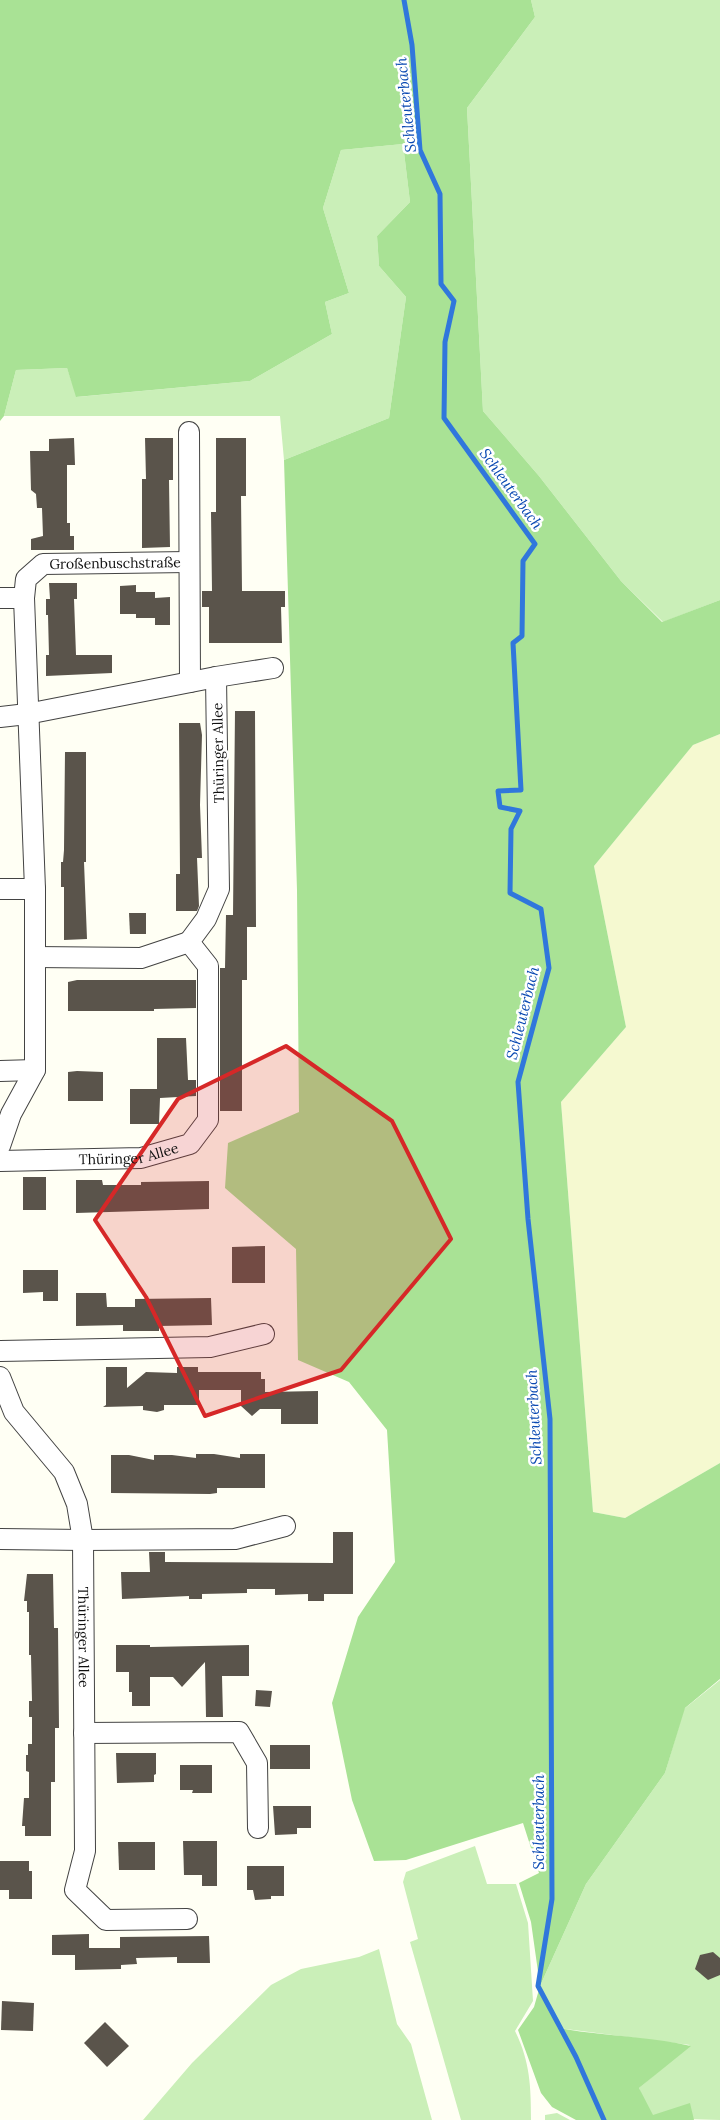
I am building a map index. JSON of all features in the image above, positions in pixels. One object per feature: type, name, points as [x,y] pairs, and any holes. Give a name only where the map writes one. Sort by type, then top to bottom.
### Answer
[{"type":"street","name":"Großenbuschstraße","points":[[27,714],[24,598],[26,579],[43,564],[188,562],[189,432]]},
{"type":"street","points":[[188,562],[190,682]]},
{"type":"street","points":[[0,598],[24,598]]},
{"type":"street","points":[[0,717],[27,714],[216,676],[273,668]]},
{"type":"street","name":"Thüringer Allee","points":[[0,1161],[141,1158],[190,1144],[208,1120],[208,966],[189,942],[206,919],[219,889],[216,676]]},
{"type":"street","points":[[0,1146],[11,1114],[36,1070],[35,889],[27,714]]},
{"type":"street","points":[[0,890],[35,889]]},
{"type":"street","points":[[35,957],[141,958],[189,942]]},
{"type":"street","points":[[0,1071],[36,1070]]},
{"type":"street","points":[[0,1351],[210,1347],[264,1334]]},
{"type":"street","name":"Thüringer Allee","points":[[0,1377],[14,1412],[64,1472],[77,1504],[83,1540],[86,1852],[75,1890],[106,1920],[187,1919]]},
{"type":"street","points":[[0,1539],[235,1539],[286,1526]]},
{"type":"street","points":[[84,1733],[239,1732],[257,1763],[258,1828]]},
{"type":"highlighted area","points":[[286,1046],[392,1121],[451,1239],[341,1370],[205,1416],[146,1297],[95,1220],[178,1099]]},
{"type":"green space","points":[[0,0],[531,0],[535,17],[467,108],[483,411],[539,476],[621,581],[662,622],[720,600],[720,734],[693,745],[594,866],[626,1027],[561,1102],[593,1512],[625,1518],[720,1463],[720,1679],[685,1708],[665,1773],[586,1884],[540,1986],[531,1922],[519,1883],[539,1873],[523,1823],[406,1860],[374,1861],[352,1800],[332,1703],[358,1617],[395,1562],[387,1430],[349,1382],[298,1360],[296,1249],[225,1188],[228,1143],[299,1112],[297,890],[284,460],[389,418],[406,297],[379,266],[377,236],[410,202],[403,144],[341,150],[323,208],[349,293],[325,302],[332,334],[250,381],[76,397],[67,368],[16,370],[4,416],[0,421]]},
{"type":"green space","points":[[531,0],[720,0],[720,600],[663,622],[621,581],[539,476],[483,411],[467,108],[535,17]]},
{"type":"green space","points":[[403,144],[410,202],[377,236],[379,266],[406,297],[389,418],[284,460],[280,416],[4,416],[16,370],[67,368],[77,397],[250,381],[332,334],[325,302],[349,293],[323,208],[341,150]]},
{"type":"green space","points":[[720,734],[720,1463],[625,1518],[593,1512],[561,1102],[626,1027],[594,866],[693,745]]},
{"type":"green space","points":[[720,1680],[720,2120],[651,2118],[639,2088],[690,2045],[558,2028],[540,1986],[586,1884],[665,1773],[684,1709]]},
{"type":"green space","points":[[475,1846],[487,1884],[516,1884],[528,1923],[533,2001],[515,2031],[524,2053],[529,2074],[531,2120],[461,2120],[410,1942],[418,1939],[403,1882],[406,1872]]},
{"type":"green space","points":[[379,1949],[397,2024],[411,2044],[432,2120],[143,2120],[192,2063],[271,1985],[301,1969],[359,1957]]},
{"type":"green space","points":[[540,1986],[558,2028],[658,2040],[691,2046],[639,2088],[653,2115],[690,2103],[694,2120],[576,2120],[552,2107],[541,2093],[518,2030],[534,2007]]},
{"type":"green space","points":[[557,2113],[570,2120],[545,2120],[545,2115]]},
{"type":"building","points":[[74,438],[75,465],[67,465],[67,523],[70,523],[70,536],[74,536],[74,550],[31,550],[31,539],[43,536],[42,508],[37,508],[36,494],[31,490],[30,451],[49,451],[49,439]]},
{"type":"building","points":[[145,438],[173,438],[173,480],[169,480],[170,547],[142,548],[142,479],[146,479]]},
{"type":"building","points":[[216,438],[246,438],[246,496],[241,496],[242,591],[285,591],[285,607],[281,607],[282,643],[209,643],[209,607],[202,607],[202,591],[212,591],[211,512],[216,512]]},
{"type":"building","points":[[49,583],[77,583],[77,599],[74,599],[76,655],[112,655],[112,673],[46,676],[46,655],[49,655],[46,599],[50,599]]},
{"type":"building","points":[[136,585],[136,592],[155,592],[155,598],[170,597],[170,625],[155,625],[155,618],[136,618],[136,614],[120,614],[120,586]]},
{"type":"building","points":[[235,711],[255,711],[256,927],[247,927],[247,980],[242,980],[242,1111],[220,1111],[220,968],[225,968],[226,915],[233,915]]},
{"type":"building","points":[[179,723],[200,723],[202,735],[200,805],[202,858],[197,858],[199,906],[197,911],[176,911],[176,874],[180,874]]},
{"type":"building","points":[[65,752],[86,752],[86,862],[84,862],[87,939],[64,940],[64,887],[61,887],[61,862],[63,862],[64,850]]},
{"type":"building","points":[[129,913],[146,913],[146,934],[130,934]]},
{"type":"building","points":[[77,980],[196,980],[196,1008],[154,1009],[154,1011],[68,1011],[68,982]]},
{"type":"building","points":[[157,1038],[186,1038],[188,1080],[196,1080],[196,1096],[160,1098],[159,1124],[130,1124],[130,1089],[157,1089]]},
{"type":"building","points":[[68,1072],[103,1072],[103,1101],[68,1101]]},
{"type":"building","points":[[23,1177],[46,1177],[46,1210],[23,1210]]},
{"type":"building","points":[[76,1180],[102,1180],[103,1185],[141,1185],[141,1182],[209,1181],[209,1209],[76,1213]]},
{"type":"building","points":[[265,1246],[265,1283],[232,1283],[232,1247]]},
{"type":"building","points":[[23,1270],[58,1270],[58,1301],[43,1301],[43,1292],[23,1293]]},
{"type":"building","points":[[76,1293],[106,1293],[107,1307],[135,1307],[135,1299],[211,1298],[212,1325],[159,1326],[159,1331],[123,1331],[123,1325],[76,1326]]},
{"type":"building","points":[[106,1367],[127,1367],[127,1388],[146,1372],[177,1373],[177,1367],[198,1367],[198,1372],[261,1372],[261,1379],[265,1379],[265,1392],[318,1391],[318,1424],[281,1424],[281,1409],[260,1409],[252,1416],[241,1406],[241,1390],[199,1390],[199,1405],[164,1405],[164,1410],[157,1412],[143,1410],[143,1406],[103,1407],[106,1405]]},
{"type":"building","points":[[196,1454],[214,1454],[240,1458],[240,1454],[265,1454],[265,1488],[217,1488],[217,1493],[210,1494],[111,1493],[111,1455],[129,1455],[154,1460],[154,1455],[196,1458]]},
{"type":"building","points":[[333,1532],[353,1532],[353,1594],[324,1594],[324,1601],[308,1601],[308,1594],[275,1595],[275,1589],[247,1589],[247,1593],[202,1594],[202,1599],[189,1599],[189,1596],[122,1599],[121,1572],[150,1572],[149,1552],[165,1552],[165,1562],[333,1563]]},
{"type":"building","points":[[27,1574],[53,1574],[54,1628],[58,1628],[59,1728],[55,1728],[55,1782],[51,1782],[51,1836],[25,1836],[25,1826],[22,1826],[24,1798],[29,1798],[29,1772],[26,1771],[26,1755],[28,1755],[28,1744],[32,1744],[32,1717],[29,1717],[29,1701],[32,1701],[29,1612],[27,1612],[27,1601],[24,1601]]},
{"type":"building","points":[[116,1645],[150,1645],[150,1647],[249,1645],[249,1676],[222,1676],[223,1717],[206,1717],[205,1662],[182,1687],[173,1677],[150,1677],[150,1706],[132,1706],[132,1692],[129,1692],[129,1672],[116,1672]]},
{"type":"building","points":[[256,1690],[272,1691],[270,1707],[255,1706]]},
{"type":"building","points":[[270,1745],[310,1745],[310,1769],[270,1769]]},
{"type":"building","points":[[116,1753],[156,1753],[154,1782],[117,1783]]},
{"type":"building","points":[[180,1765],[212,1765],[212,1793],[192,1793],[193,1790],[180,1790]]},
{"type":"building","points":[[273,1806],[311,1806],[311,1828],[297,1828],[297,1834],[275,1835]]},
{"type":"building","points":[[183,1841],[217,1841],[217,1886],[202,1886],[202,1875],[184,1875]]},
{"type":"building","points":[[118,1842],[155,1842],[155,1870],[119,1870]]},
{"type":"building","points":[[0,1861],[29,1861],[29,1871],[32,1871],[32,1899],[9,1899],[9,1890],[0,1890]]},
{"type":"building","points":[[247,1866],[284,1866],[284,1896],[271,1896],[271,1899],[255,1900],[253,1890],[247,1890]]},
{"type":"building","points":[[89,1934],[89,1948],[120,1948],[120,1937],[209,1936],[210,1963],[177,1963],[177,1957],[136,1958],[137,1964],[121,1965],[121,1969],[75,1970],[75,1955],[52,1955],[52,1935]]},
{"type":"building","points":[[713,1952],[720,1958],[720,1975],[708,1980],[695,1969],[700,1955]]},
{"type":"building","points":[[2,2001],[34,2003],[33,2031],[1,2030]]},
{"type":"building","points":[[105,2022],[129,2046],[107,2067],[84,2043]]},
{"type":"waterway","name":"Schleuterbach","points":[[404,0],[412,45],[420,150],[440,194],[441,284],[454,301],[445,342],[444,418],[535,544],[523,561],[522,636],[513,643],[521,790],[498,791],[500,807],[520,811],[511,829],[510,893],[541,909],[549,968],[518,1082],[528,1219],[550,1419],[552,1899],[538,1986],[576,2057],[604,2120]]}]
